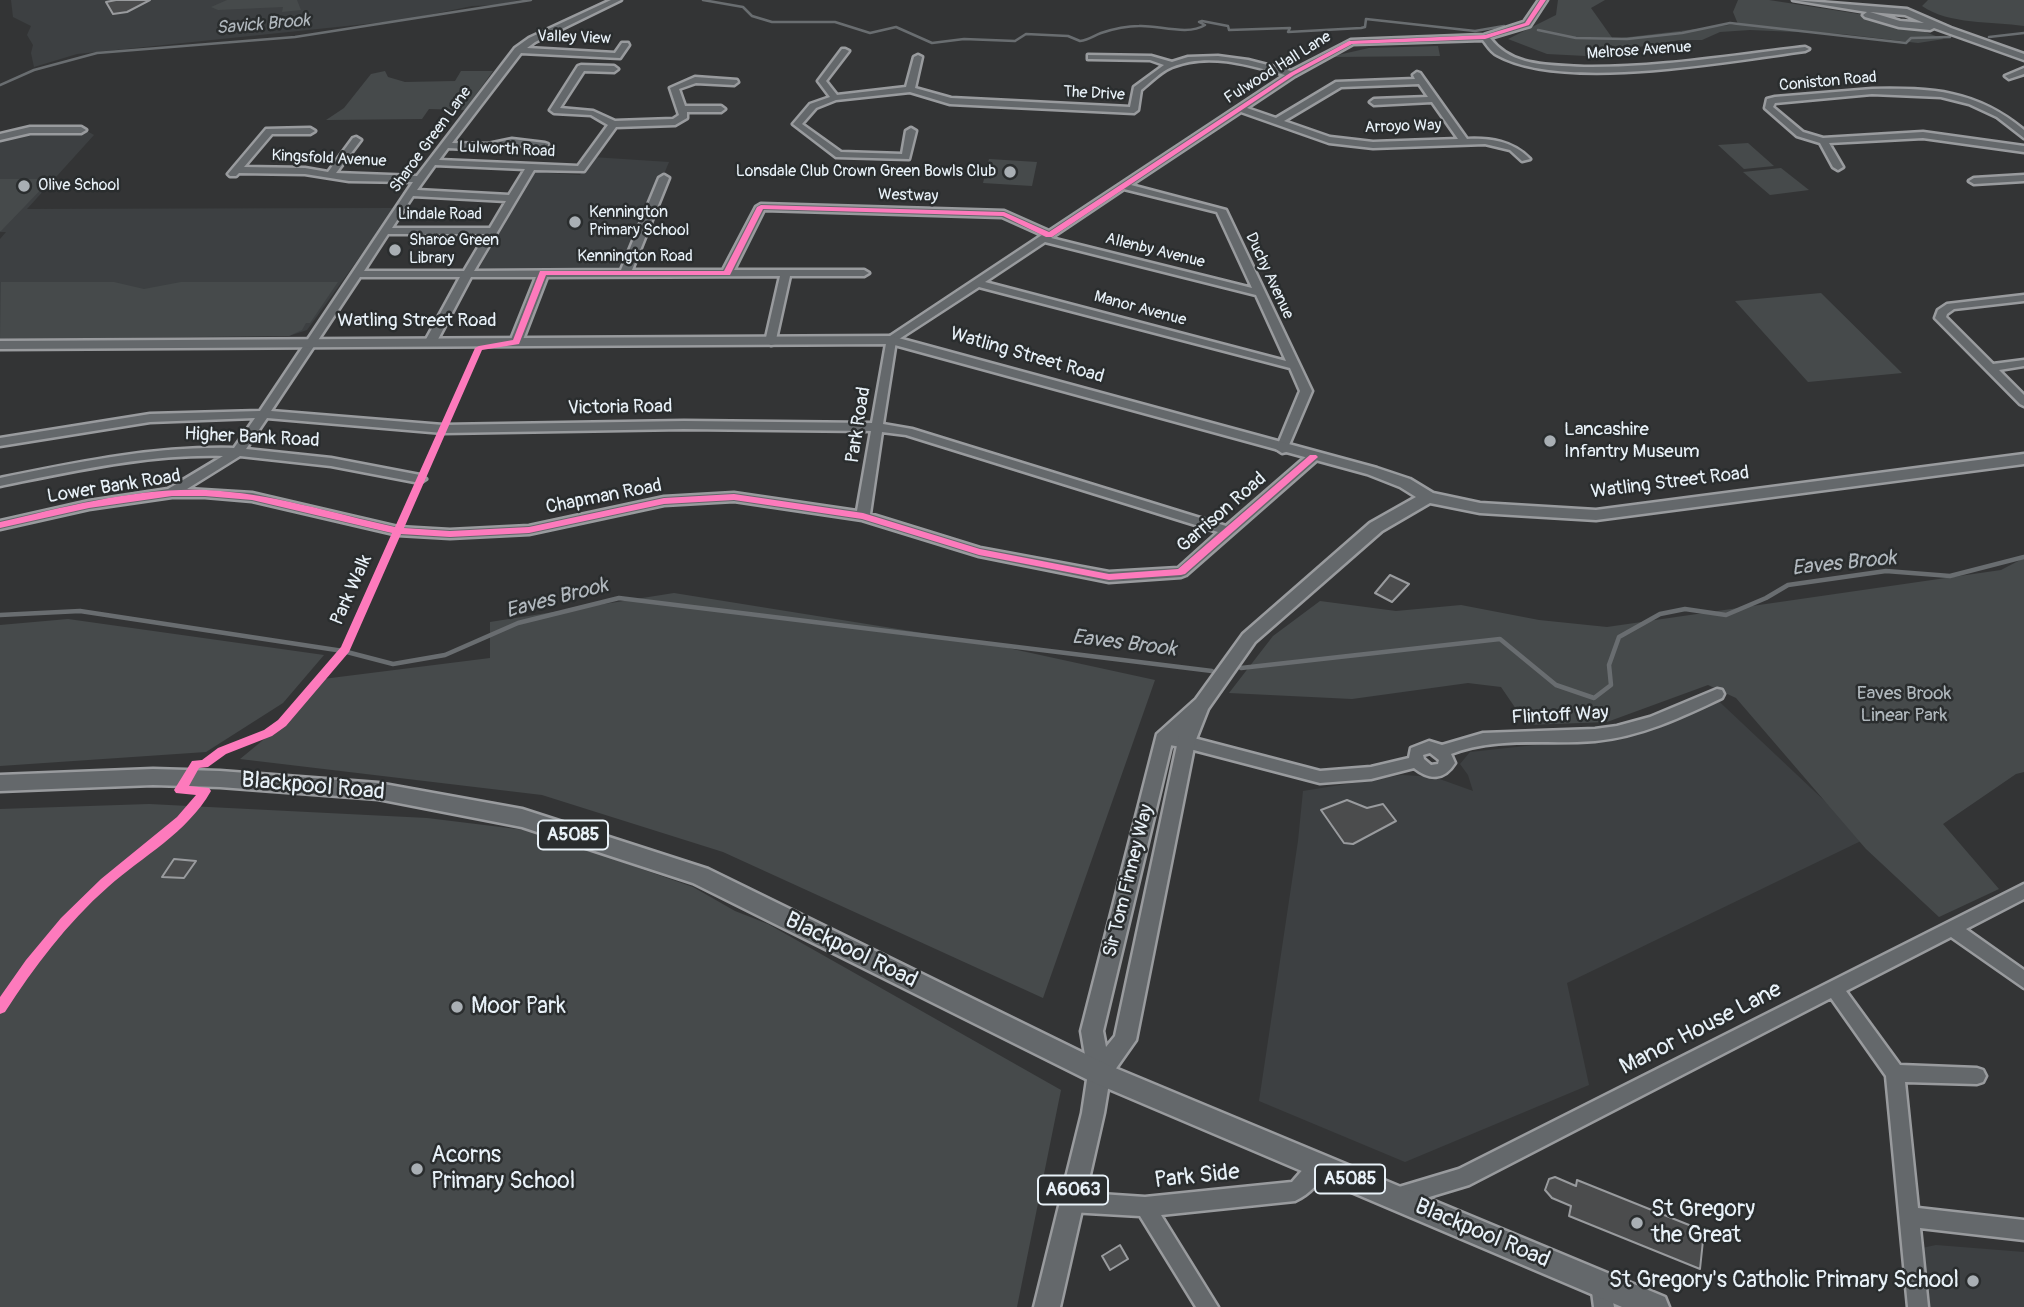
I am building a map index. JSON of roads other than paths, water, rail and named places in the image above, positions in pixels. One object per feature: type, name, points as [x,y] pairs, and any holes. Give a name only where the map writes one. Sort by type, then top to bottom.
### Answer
[{"type":"highway","name":"Blackpool Road","points":[[0,783],[153,777],[233,780],[377,791],[522,818],[700,876],[1099,1073],[1395,1198],[1602,1296],[1655,1307]]},
{"type":"main road","points":[[1798,0],[1916,19],[2024,57]]},
{"type":"main road","points":[[1887,13],[1912,2],[1916,19]]},
{"type":"main road","name":"Watling Street Road","points":[[0,345],[891,340],[1282,449],[1371,471],[1405,483],[1428,497],[1480,508],[1596,515],[2024,459]]},
{"type":"main road","name":"Sir Tom Finney Way","points":[[1047,1307],[1089,1130],[1099,1073],[1092,1031],[1164,739],[1202,704],[1249,638],[1376,527],[1428,497]]},
{"type":"main road","name":"Sir Tom Finney Way","points":[[1099,1073],[1125,1040],[1186,742],[1202,704]]},
{"type":"street","name":"Sharoe Green Lane","points":[[238,452],[420,179],[518,50],[532,40],[617,0]]},
{"type":"street","name":"Fulwood Hall Lane","points":[[891,340],[1292,74],[1338,47],[1352,42],[1485,37],[1527,24],[1543,0]]},
{"type":"street","name":"Melrose Avenue","points":[[1485,37],[1498,53],[1530,66],[1560,70],[1615,69],[1805,49]]},
{"type":"street","name":"Valley View","points":[[518,50],[617,56],[625,44]]},
{"type":"street","points":[[845,51],[821,81],[835,99],[813,106],[797,124],[839,155],[906,157],[911,131]]},
{"type":"street","points":[[910,89],[918,57]]},
{"type":"street","points":[[1091,57],[1152,58],[1171,64]]},
{"type":"street","name":"The Drive","points":[[835,99],[910,89],[950,101],[1133,110],[1137,89],[1171,64],[1215,57],[1244,60],[1292,74]]},
{"type":"street","points":[[614,69],[581,68],[554,110],[593,113],[606,117],[613,124],[675,122],[684,116],[674,88],[695,80],[734,82]]},
{"type":"street","points":[[2009,76],[2024,71]]},
{"type":"street","points":[[1278,122],[1339,84],[1419,77],[1463,140]]},
{"type":"street","name":"Coniston Road","points":[[2024,135],[2013,124],[1989,109],[1958,99],[1918,92],[1878,91],[1770,101],[1769,108],[1800,134],[1823,141],[1923,135],[2024,149]]},
{"type":"street","points":[[1374,102],[1434,99]]},
{"type":"street","points":[[681,109],[721,109]]},
{"type":"street","name":"Arroyo Way","points":[[1241,109],[1329,140],[1351,144],[1485,141],[1513,148],[1525,159]]},
{"type":"street","name":"Lulworth Road","points":[[433,162],[581,169],[613,124]]},
{"type":"street","points":[[0,137],[30,130],[81,130]]},
{"type":"street","name":"Kingsfold Avenue","points":[[310,131],[270,131],[233,174],[305,171],[349,178],[420,179]]},
{"type":"street","points":[[330,175],[356,140]]},
{"type":"street","points":[[1823,141],[1837,167]]},
{"type":"street","points":[[445,145],[488,147],[512,142],[545,146]]},
{"type":"street","points":[[430,343],[467,274],[531,167]]},
{"type":"street","points":[[626,272],[664,178]]},
{"type":"street","points":[[1974,181],[2024,178]]},
{"type":"street","name":"Duchy Avenue","points":[[1122,187],[1221,210],[1306,391],[1282,449]]},
{"type":"street","points":[[411,193],[512,198]]},
{"type":"street","name":"Westway","points":[[727,273],[761,207],[1004,214],[1046,237]]},
{"type":"street","name":"Lindale Road","points":[[386,231],[493,231]]},
{"type":"street","name":"Allenby Avenue","points":[[1046,237],[1260,293]]},
{"type":"street","points":[[516,342],[543,272]]},
{"type":"street","points":[[771,342],[786,272]]},
{"type":"street","name":"Kennington Road","points":[[357,274],[864,273]]},
{"type":"street","name":"Manor Avenue","points":[[977,283],[1294,366]]},
{"type":"street","points":[[2024,298],[1951,306],[1942,312],[1942,321],[2024,402]]},
{"type":"street","name":"Park Road","points":[[863,516],[891,340]]},
{"type":"street","points":[[1990,368],[2024,363]]},
{"type":"street","name":"Victoria Road","points":[[0,442],[150,418],[265,414],[443,429],[684,425],[877,428],[908,432],[1228,531]]},
{"type":"street","name":"Higher Bank Road","points":[[0,482],[107,461],[178,452],[238,452],[299,457],[366,467],[420,479]]},
{"type":"street","points":[[172,493],[238,452]]},
{"type":"street","name":"Garrison Road","points":[[979,552],[1109,577],[1181,572],[1313,457]]},
{"type":"street","name":"Lower Bank Road","points":[[0,525],[89,505],[172,493],[216,493],[252,497],[398,531]]},
{"type":"street","name":"Chapman Road","points":[[398,531],[450,534],[530,530],[664,501],[734,497],[863,516],[979,552]]},
{"type":"street","name":"Flintoff Way","points":[[1164,739],[1186,742],[1320,777],[1371,773],[1416,762],[1414,756],[1419,749],[1429,747],[1441,752],[1458,744],[1489,739],[1616,732],[1672,716],[1717,694]]},
{"type":"street","name":"Manor House Lane","points":[[1395,1198],[1462,1178],[2024,891]]},
{"type":"street","points":[[1952,928],[2024,980]]},
{"type":"street","points":[[1834,988],[1895,1073],[1918,1307]]},
{"type":"street","points":[[1895,1073],[1977,1076]]},
{"type":"street","name":"Park Side","points":[[1070,1202],[1145,1207],[1295,1191],[1305,1184],[1319,1166]]},
{"type":"street","points":[[1145,1207],[1209,1307]]},
{"type":"street","points":[[1909,1217],[2024,1230]]},
{"type":"waterway","name":"Savick Brook","points":[[0,85],[34,70],[97,53],[295,37],[531,0]]},
{"type":"waterway","points":[[703,0],[743,7],[752,16],[772,22],[835,22],[870,33],[896,27],[932,43],[964,39],[1015,41],[1026,34],[1068,36],[1080,41],[1129,27],[1190,30],[1205,25],[1199,22],[1202,21],[1228,26],[1229,30],[1290,28],[1288,32],[1361,28],[1365,27],[1366,19],[1475,31],[1504,26]]},
{"type":"waterway","points":[[1538,30],[1576,38],[1627,39],[1682,33],[1730,23],[1906,43],[1911,38],[1950,37]]},
{"type":"waterway","points":[[1989,37],[2024,33]]},
{"type":"waterway","name":"Eaves Brook","points":[[1241,668],[1500,639],[1556,685],[1594,698],[1611,685],[1609,665],[1619,637],[1660,614],[1685,609],[1726,615],[1766,598],[1788,585],[1886,571],[1950,576],[2024,557]]},
{"type":"waterway","name":"Eaves Brook","points":[[0,615],[80,611],[343,651],[393,664],[445,655],[518,623],[619,598],[1212,671]]},
{"type":"place","name":"Lonsdale Club Crown Green Bowls Club","points":[[1010,172]]},
{"type":"place","name":"Olive School","points":[[24,186]]},
{"type":"place","name":"Kennington Primary School","points":[[575,222]]},
{"type":"place","name":"Sharoe Green Library","points":[[395,250]]},
{"type":"place","name":"Lancashire Infantry Museum","points":[[1550,441]]},
{"type":"place","name":"Moor Park","points":[[457,1007]]},
{"type":"place","name":"Acorns Primary School","points":[[417,1169]]},
{"type":"place","name":"St Gregory the Great","points":[[1637,1223]]},
{"type":"place","name":"St Gregory's Catholic Primary School","points":[[1973,1281]]},
{"type":"park label","name":"Eaves Brook Linear Park","points":[[1904,705]]}]
